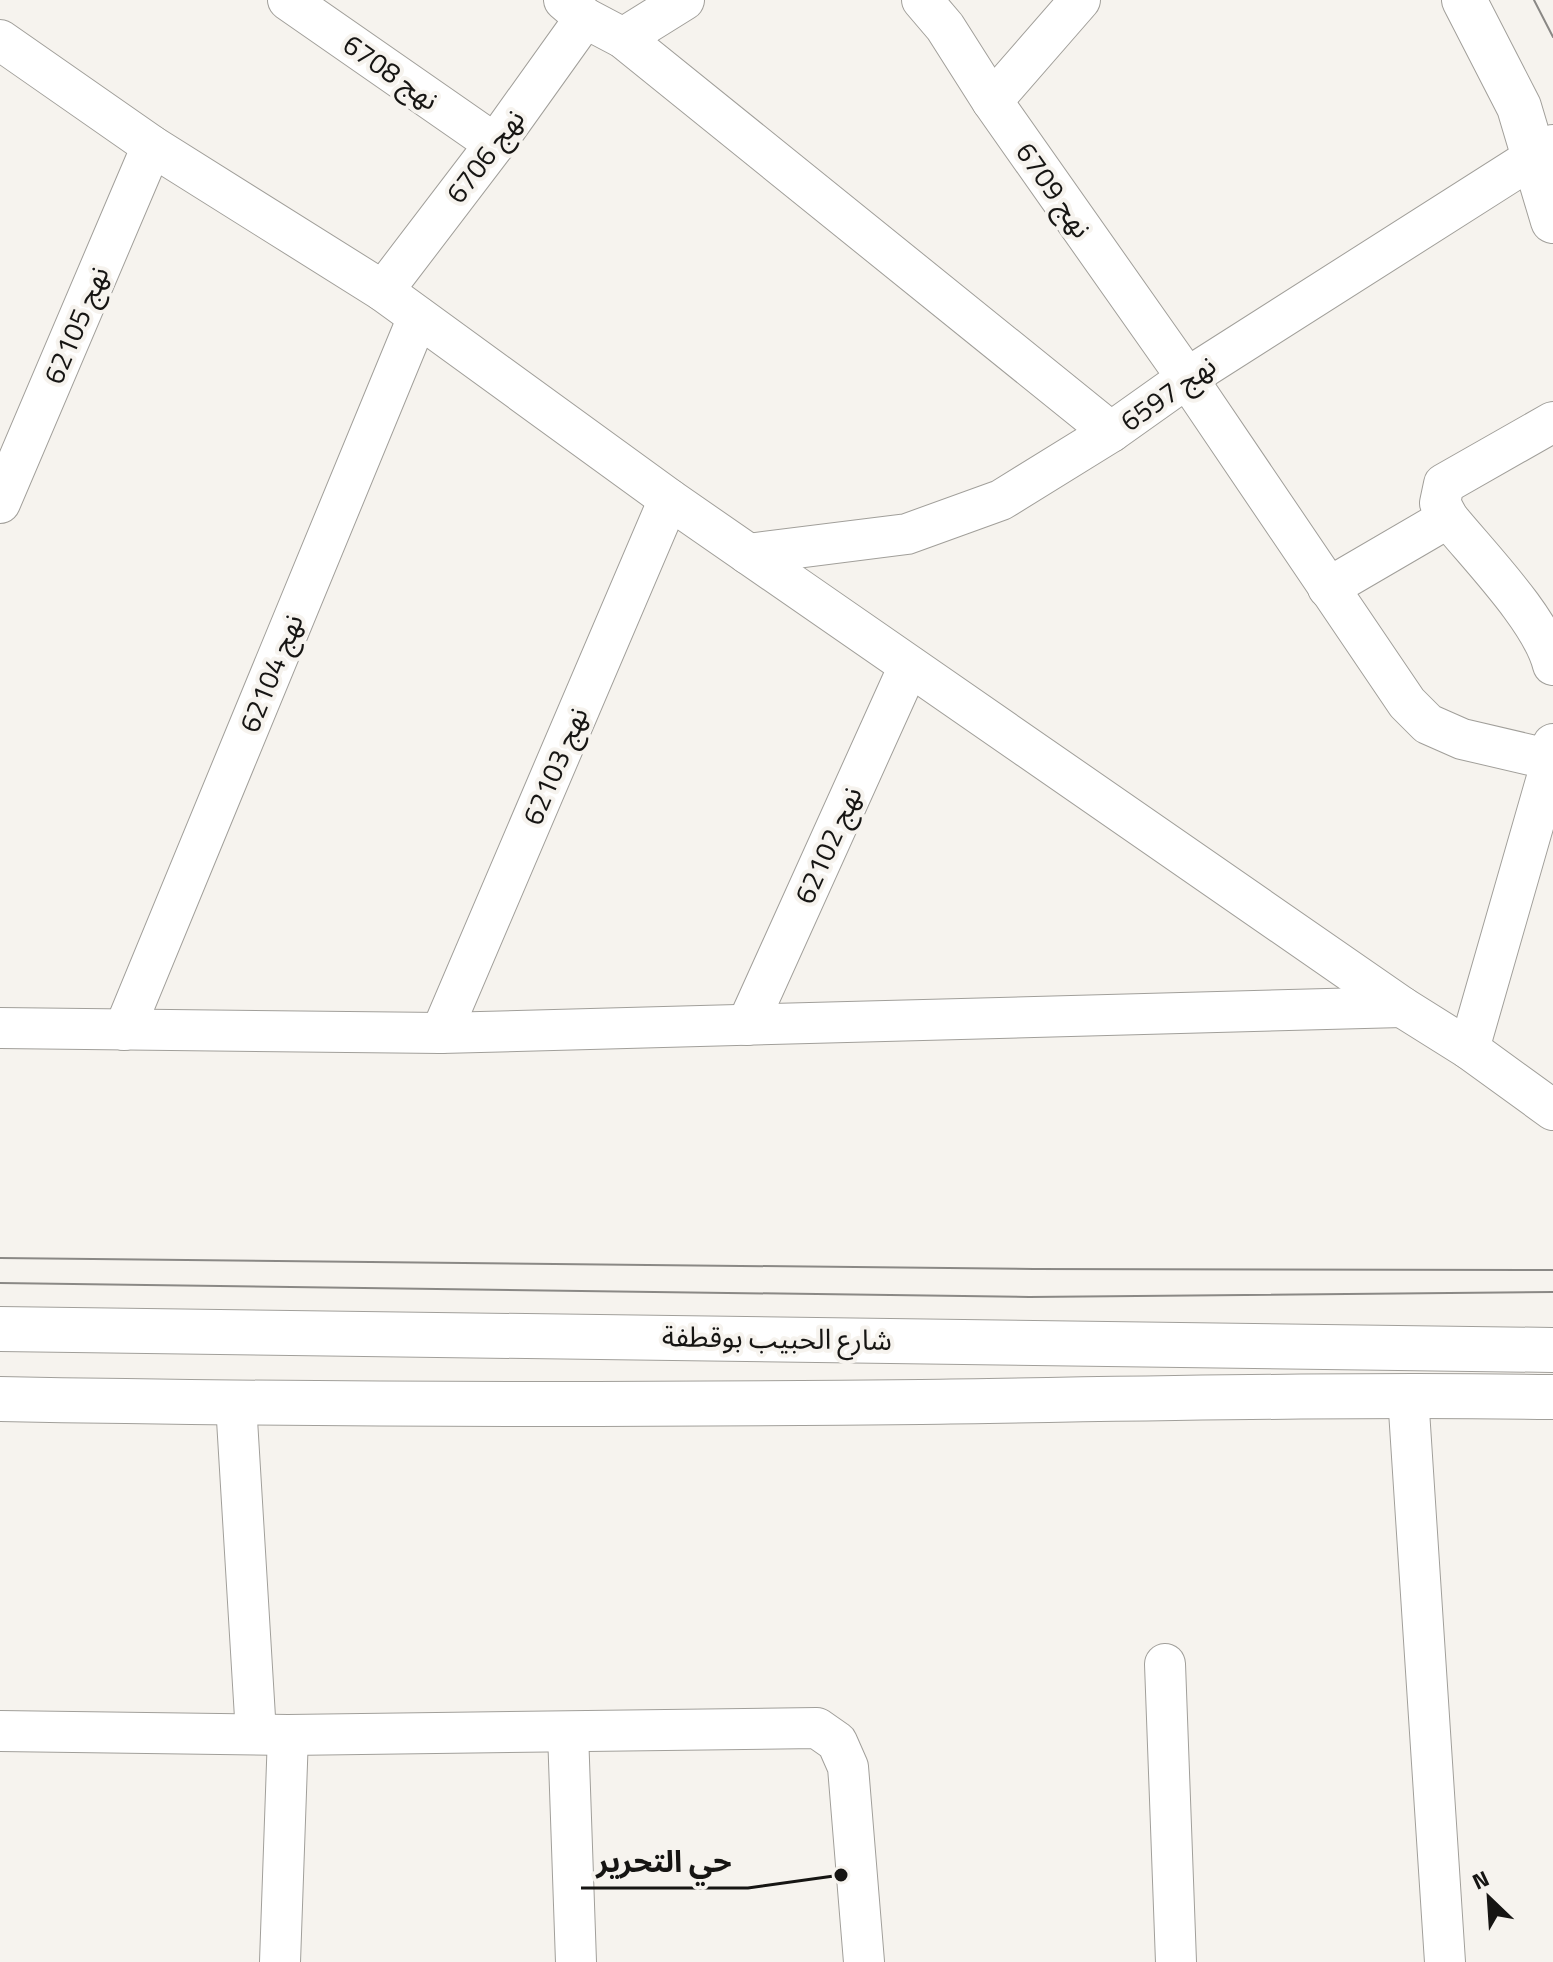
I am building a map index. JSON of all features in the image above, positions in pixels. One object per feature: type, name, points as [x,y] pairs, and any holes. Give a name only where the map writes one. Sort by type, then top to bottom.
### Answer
[{"type":"main road","points":[[1464,0],[1539,135],[1553,221]]},
{"type":"main road","name":"شارع الحبيب بوقطفة","points":[[0,1329],[1553,1350]]},
{"type":"main road","points":[[0,1399],[236,1403],[916,1402],[1408,1395],[1553,1397]]},
{"type":"street","name":"نهج 6708","points":[[288,0],[495,144]]},
{"type":"street","points":[[623,38],[684,0]]},
{"type":"street","name":"نهج 6709","points":[[922,0],[945,27],[992,101],[1187,378],[1407,703],[1428,724],[1462,739],[1552,752]]},
{"type":"street","points":[[992,101],[1080,0]]},
{"type":"street","name":"نهج 6706","points":[[383,291],[495,144],[574,9]]},
{"type":"street","points":[[574,9],[623,38],[1111,432]]},
{"type":"street","points":[[0,40],[152,146],[383,291],[669,499],[1402,1007],[1469,1049],[1553,1110]]},
{"type":"street","name":"نهج 6597","points":[[748,554],[907,534],[1001,500],[1111,432],[1539,135]]},
{"type":"street","name":"نهج 62105","points":[[0,503],[152,146]]},
{"type":"street","name":"نهج 62104","points":[[124,1030],[418,317]]},
{"type":"street","points":[[1553,422],[1444,484],[1440,503],[1448,518],[1538,628],[1550,651],[1553,665]]},
{"type":"street","name":"نهج 62103","points":[[441,1033],[669,499]]},
{"type":"street","points":[[1328,588],[1448,518]]},
{"type":"street","name":"نهج 62102","points":[[747,1025],[909,666]]},
{"type":"street","points":[[1469,1049],[1552,752]]},
{"type":"street","points":[[0,1028],[441,1033],[1402,1007]]},
{"type":"street","points":[[1408,1395],[1445,1962]]},
{"type":"street","points":[[236,1403],[272,1734],[280,1962]]},
{"type":"street","points":[[1165,1664],[1176,1962]]},
{"type":"street","points":[[0,1731],[272,1734],[817,1728],[837,1742],[848,1767],[864,1962]]},
{"type":"street","points":[[568,1732],[576,1962]]},
{"type":"tram line","points":[[1534,0],[1553,37]]},
{"type":"tram line","points":[[0,1258],[1034,1269],[1553,1270]]},
{"type":"tram line","points":[[0,1283],[1029,1297],[1553,1292]]},
{"type":"place","name":"حي التحرير","points":[[841,1875]]}]
